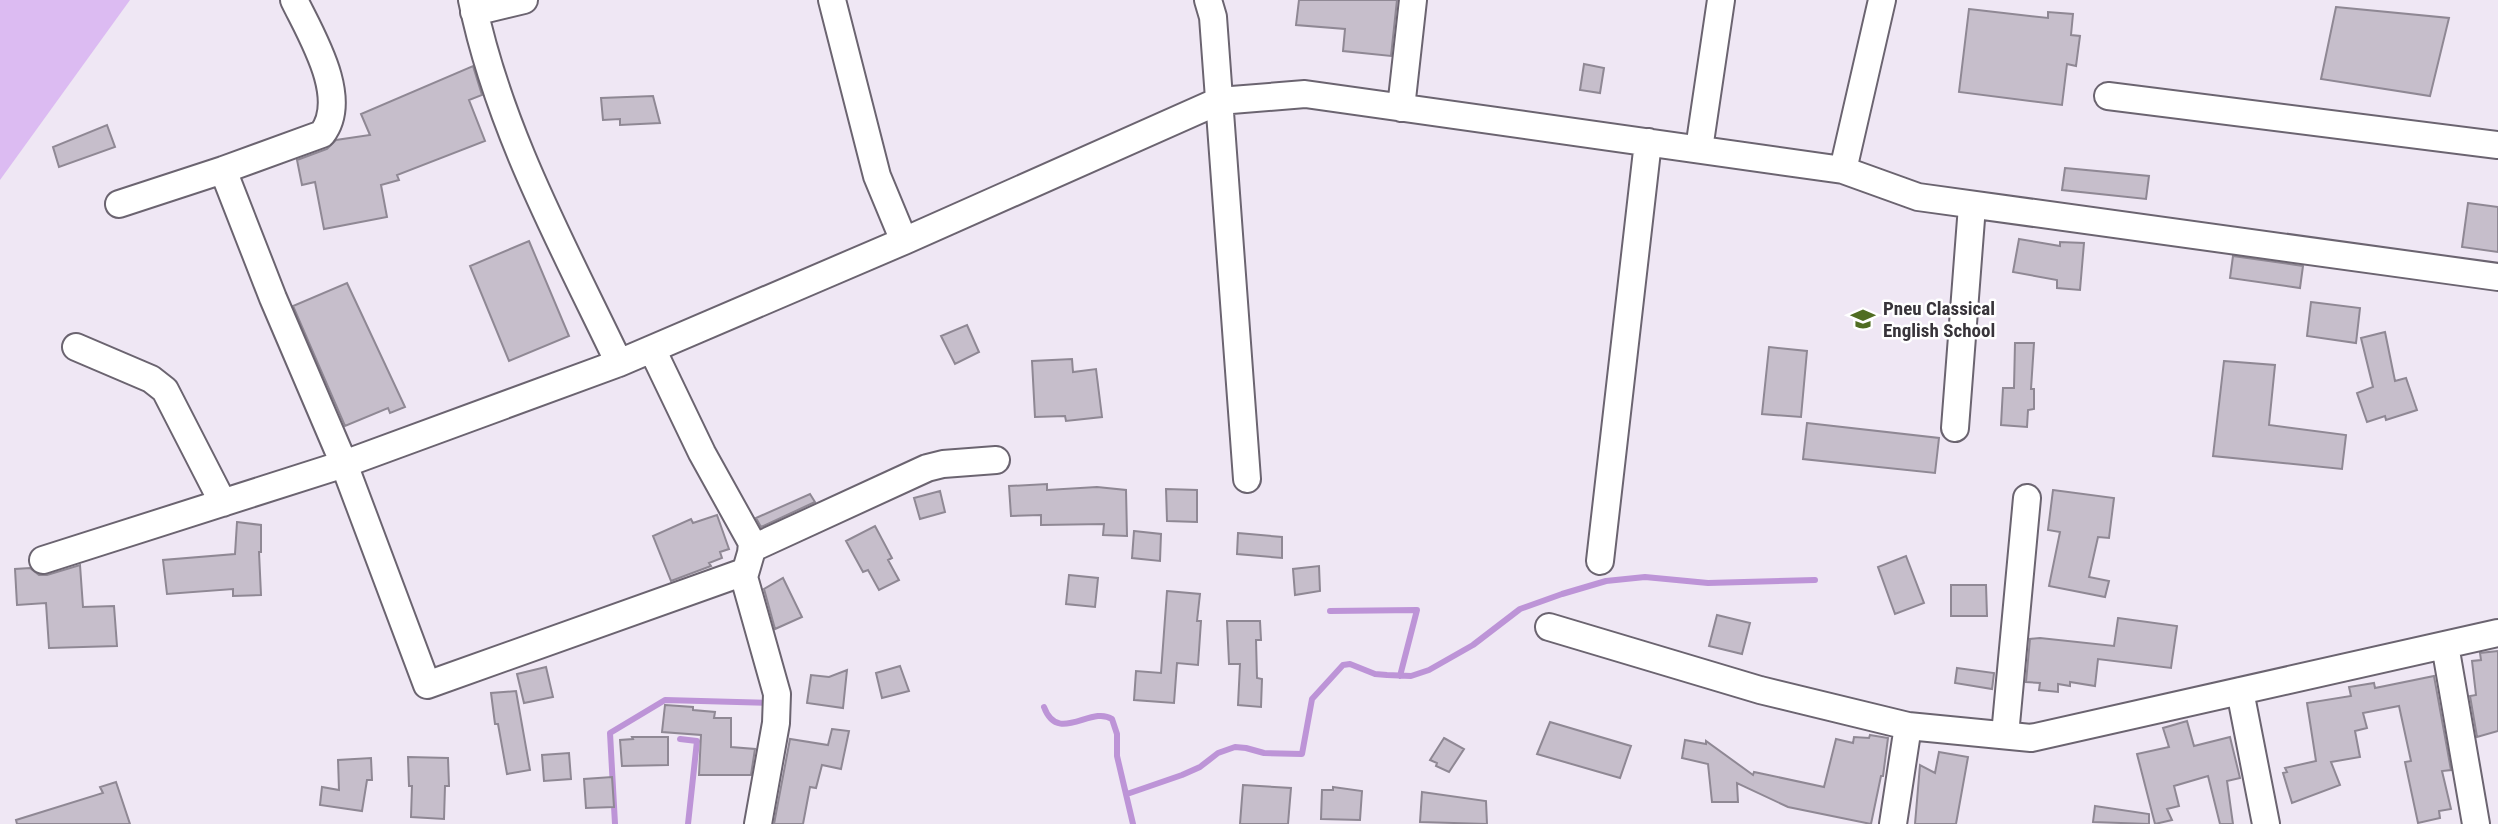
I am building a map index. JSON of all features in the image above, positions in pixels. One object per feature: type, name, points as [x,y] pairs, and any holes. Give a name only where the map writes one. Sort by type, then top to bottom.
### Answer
[{"type":"street","points":[[119,204],[322,134],[331,122],[330,87],[322,57],[294,0]]},
{"type":"street","points":[[524,0],[473,6],[506,114],[541,198],[619,363]]},
{"type":"street","points":[[832,0],[877,176],[904,241]]},
{"type":"street","points":[[1189,0],[1211,8],[1247,479]]},
{"type":"street","points":[[1401,108],[1413,0]]},
{"type":"street","points":[[1699,149],[1721,0]]},
{"type":"street","points":[[1843,170],[1882,0]]},
{"type":"street","points":[[43,560],[344,464],[619,363],[904,241],[1219,101],[1305,94],[1843,170],[1918,197],[1972,206],[2498,276]]},
{"type":"street","points":[[2108,96],[2498,145]]},
{"type":"street","points":[[1600,561],[1648,142]]},
{"type":"street","points":[[223,170],[273,298],[344,464],[426,684],[748,560],[927,468],[943,464],[996,460]]},
{"type":"street","points":[[1955,428],[1972,206]]},
{"type":"street","points":[[76,347],[151,379],[165,390],[223,503]]},
{"type":"street","points":[[652,349],[702,453],[752,543],[745,583],[777,694],[776,723],[758,824]]},
{"type":"street","points":[[2005,735],[2026,498]]},
{"type":"street","points":[[1549,626],[1759,690],[1908,726],[2031,738],[2498,633]]},
{"type":"street","points":[[2445,645],[2476,824]]},
{"type":"street","points":[[2240,691],[2266,824]]},
{"type":"street","points":[[1894,824],[1908,726]]},
{"type":"shaded area","points":[[0,0],[130,0],[0,180]]},
{"type":"building","points":[[1299,0],[1397,0],[1391,56],[1343,51],[1345,29],[1296,25]]},
{"type":"building","points":[[2336,7],[2449,18],[2430,96],[2321,79]]},
{"type":"building","points":[[1969,9],[2048,18],[2048,12],[2073,14],[2071,35],[2080,36],[2076,66],[2067,64],[2062,105],[1959,92]]},
{"type":"building","points":[[1584,64],[1604,68],[1600,93],[1580,90]]},
{"type":"building","points":[[473,66],[482,95],[469,100],[485,141],[397,175],[399,180],[381,185],[387,217],[324,229],[315,182],[302,185],[297,160],[327,149],[336,140],[370,135],[361,114]]},
{"type":"building","points":[[653,96],[660,123],[620,125],[620,119],[603,120],[601,98]]},
{"type":"building","points":[[107,125],[115,147],[59,167],[53,147]]},
{"type":"building","points":[[2065,168],[2149,176],[2146,199],[2062,190]]},
{"type":"building","points":[[2468,203],[2498,207],[2498,252],[2462,247]]},
{"type":"building","points":[[2019,239],[2060,246],[2060,242],[2084,243],[2080,290],[2057,288],[2057,280],[2013,272]]},
{"type":"building","points":[[529,241],[569,336],[509,361],[470,266]]},
{"type":"building","points":[[2233,256],[2303,266],[2300,288],[2230,278]]},
{"type":"building","points":[[347,283],[405,407],[390,413],[388,408],[345,426],[293,306]]},
{"type":"building","points":[[2311,302],[2360,308],[2356,343],[2307,336]]},
{"type":"building","points":[[967,325],[979,352],[955,364],[941,336]]},
{"type":"building","points":[[2385,332],[2395,381],[2406,378],[2417,410],[2386,420],[2385,416],[2367,422],[2357,393],[2373,387],[2361,338]]},
{"type":"building","points":[[2015,343],[2034,343],[2031,389],[2034,389],[2034,409],[2028,410],[2027,427],[2001,425],[2003,388],[2014,388]]},
{"type":"building","points":[[1769,347],[1807,351],[1801,417],[1762,414]]},
{"type":"building","points":[[1072,359],[1073,372],[1096,369],[1102,417],[1066,421],[1065,416],[1035,417],[1032,361]]},
{"type":"building","points":[[2224,361],[2275,365],[2269,425],[2346,435],[2342,469],[2213,456]]},
{"type":"building","points":[[1807,423],[1939,438],[1935,473],[1803,459]]},
{"type":"building","points":[[1047,484],[1047,490],[1097,487],[1126,490],[1127,536],[1103,535],[1104,524],[1041,525],[1041,515],[1011,516],[1009,486]]},
{"type":"building","points":[[1166,489],[1197,490],[1197,522],[1167,521]]},
{"type":"building","points":[[2053,490],[2114,498],[2109,538],[2098,537],[2089,577],[2109,581],[2105,597],[2049,586],[2060,532],[2048,530]]},
{"type":"building","points":[[940,491],[945,512],[920,519],[914,498]]},
{"type":"building","points":[[810,494],[815,502],[761,527],[756,518]]},
{"type":"building","points":[[717,515],[729,549],[720,552],[722,558],[709,563],[711,566],[671,581],[653,536],[691,519],[693,523]]},
{"type":"building","points":[[237,522],[261,525],[261,595],[233,596],[233,589],[167,594],[163,560],[235,554]]},
{"type":"building","points":[[875,526],[892,558],[888,560],[899,580],[879,590],[868,570],[863,572],[846,541]]},
{"type":"building","points":[[1134,531],[1161,534],[1160,561],[1132,558]]},
{"type":"building","points":[[1238,533],[1282,537],[1282,558],[1237,554]]},
{"type":"building","points":[[1906,556],[1924,603],[1895,614],[1878,567]]},
{"type":"building","points":[[80,565],[83,607],[114,606],[117,646],[49,648],[46,603],[17,605],[15,569],[30,568],[39,575],[47,575]]},
{"type":"building","points":[[1319,566],[1320,591],[1295,595],[1293,569]]},
{"type":"building","points":[[1069,575],[1098,578],[1095,607],[1066,604]]},
{"type":"building","points":[[783,578],[802,617],[775,629],[764,589]]},
{"type":"building","points":[[1951,585],[1986,585],[1987,616],[1951,616]]},
{"type":"building","points":[[1167,591],[1200,594],[1197,621],[1201,621],[1198,665],[1177,663],[1174,703],[1134,700],[1136,671],[1161,673]]},
{"type":"building","points":[[1717,615],[1750,623],[1742,654],[1709,646]]},
{"type":"building","points":[[2118,618],[2177,626],[2171,668],[2098,659],[2095,686],[2070,682],[2070,686],[2058,684],[2058,692],[2039,690],[2040,683],[2026,682],[2030,639],[2114,646]]},
{"type":"building","points":[[1227,621],[1260,621],[1261,640],[1256,640],[1257,678],[1262,679],[1261,707],[1238,705],[1240,664],[1229,664]]},
{"type":"building","points":[[2498,651],[2498,731],[2477,737],[2470,696],[2476,695],[2472,661],[2481,660],[2480,653]]},
{"type":"building","points":[[900,666],[909,691],[882,698],[876,673]]},
{"type":"building","points":[[546,667],[553,697],[524,703],[517,674]]},
{"type":"building","points":[[1957,668],[1994,673],[1992,689],[1955,683]]},
{"type":"building","points":[[847,670],[843,708],[807,703],[811,675],[829,677]]},
{"type":"building","points":[[2434,676],[2451,770],[2442,771],[2451,809],[2439,811],[2440,818],[2418,823],[2405,762],[2411,761],[2399,706],[2363,713],[2367,728],[2355,731],[2360,757],[2331,762],[2340,785],[2292,803],[2283,773],[2287,772],[2285,768],[2316,761],[2307,703],[2351,696],[2349,687],[2374,683],[2375,688]]},
{"type":"building","points":[[516,691],[530,770],[507,774],[491,693]]},
{"type":"building","points":[[665,705],[693,707],[693,710],[715,712],[714,718],[731,718],[731,747],[755,749],[751,775],[699,775],[701,735],[662,732]]},
{"type":"building","points":[[2187,721],[2194,746],[2230,737],[2240,778],[2227,781],[2233,824],[2220,824],[2208,776],[2174,786],[2179,806],[2167,809],[2172,820],[2155,824],[2137,754],[2169,747],[2163,728]]},
{"type":"building","points":[[1550,722],[1631,746],[1620,778],[1537,754]]},
{"type":"building","points":[[832,729],[849,731],[841,769],[822,765],[816,788],[810,787],[803,824],[774,824],[790,739],[828,745]]},
{"type":"building","points":[[1870,735],[1888,738],[1883,776],[1871,824],[1788,807],[1737,783],[1738,802],[1712,802],[1708,764],[1682,758],[1685,740],[1706,744],[1706,741],[1753,775],[1754,772],[1824,787],[1836,739],[1853,743],[1854,737],[1869,738]]},
{"type":"building","points":[[632,737],[668,737],[668,765],[622,766],[620,740],[633,739]]},
{"type":"building","points":[[1444,738],[1464,749],[1449,772],[1430,760]]},
{"type":"building","points":[[1939,752],[1968,757],[1956,824],[1915,824],[1920,765],[1935,773]]},
{"type":"building","points":[[569,753],[571,779],[544,781],[542,755]]},
{"type":"building","points":[[408,757],[448,758],[449,786],[445,786],[444,819],[411,817],[412,786],[409,786]]},
{"type":"building","points":[[371,758],[372,780],[367,780],[362,811],[320,805],[322,787],[339,790],[338,760]]},
{"type":"building","points":[[612,777],[614,807],[586,808],[584,779]]},
{"type":"building","points":[[116,782],[130,824],[17,824],[16,820],[103,793],[100,787]]},
{"type":"building","points":[[1243,785],[1291,788],[1288,824],[1240,824]]},
{"type":"building","points":[[1333,787],[1362,791],[1360,820],[1321,819],[1322,790],[1333,790]]},
{"type":"building","points":[[1422,792],[1486,801],[1487,824],[1420,822]]},
{"type":"building","points":[[2095,806],[2149,814],[2149,824],[2093,822]]},
{"type":"waterway","points":[[1127,794],[1182,775],[1200,767],[1218,753],[1235,747],[1264,753],[1302,754],[1312,699],[1343,665],[1350,664],[1375,674],[1411,676],[1429,670],[1473,645],[1520,609],[1562,594],[1606,581],[1645,577],[1708,583],[1815,580]]},
{"type":"waterway","points":[[1330,611],[1417,610],[1400,676]]},
{"type":"waterway","points":[[615,824],[610,733],[665,700],[771,703]]},
{"type":"waterway","points":[[1044,707],[1050,718],[1058,723],[1066,724],[1104,716],[1112,719],[1117,734],[1117,756],[1133,824]]},
{"type":"waterway","points":[[680,739],[697,741],[688,824]]},
{"type":"place","name":"Pneu Classical English School","points":[[1863,319]]}]
